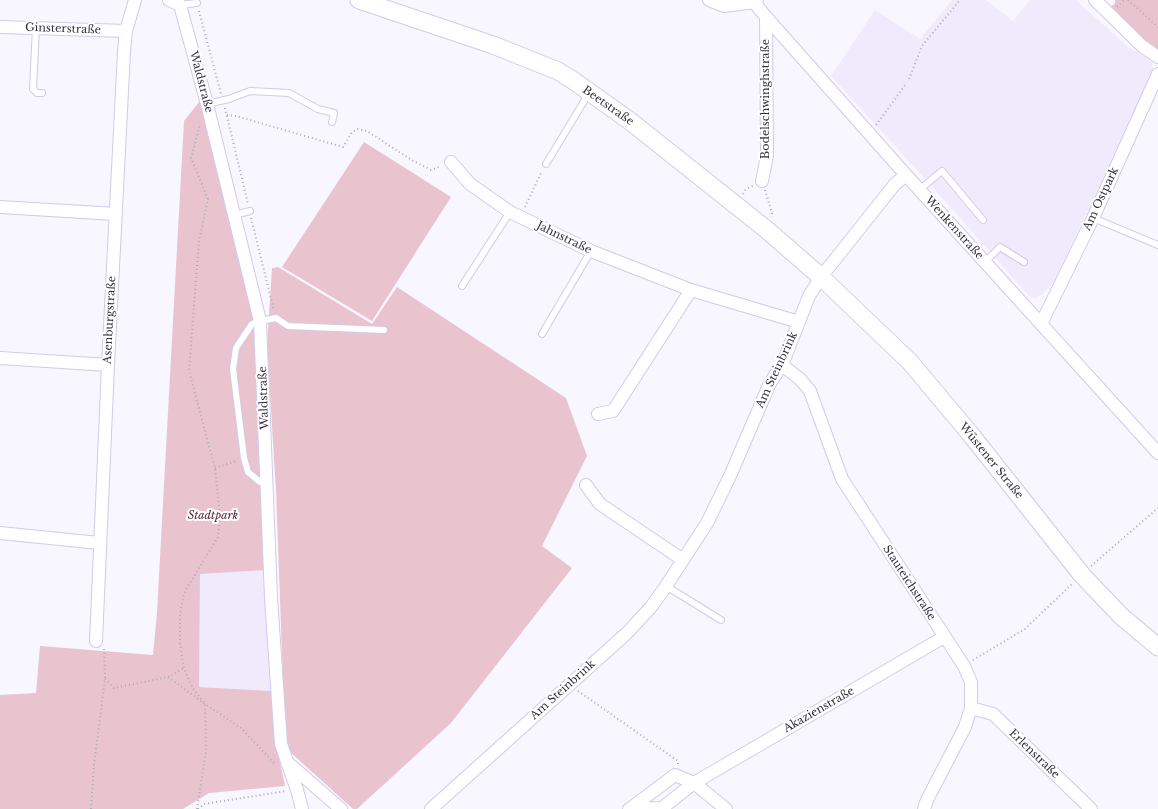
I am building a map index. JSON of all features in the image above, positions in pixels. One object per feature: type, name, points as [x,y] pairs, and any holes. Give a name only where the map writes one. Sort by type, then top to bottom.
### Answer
[{"type":"main road","name":"Beetstraße","points":[[359,0],[493,44],[558,71],[630,120],[767,230],[820,277]]},
{"type":"main road","name":"Wüstener Straße","points":[[820,277],[910,362],[972,436],[1082,575],[1121,616],[1158,648]]},
{"type":"street","name":"Asenburgstraße","points":[[96,641],[108,365],[126,31],[135,0]]},
{"type":"street","points":[[709,0],[724,6],[754,1]]},
{"type":"street","points":[[1095,0],[1142,46],[1158,57]]},
{"type":"street","name":"Wenkenstraße","points":[[754,1],[766,17],[906,175],[1158,453]]},
{"type":"street","name":"Waldstraße","points":[[174,3],[207,104],[260,321],[271,598],[281,744],[302,809]]},
{"type":"street","name":"Bodelschwinghstraße","points":[[762,181],[767,156],[766,17]]},
{"type":"street","name":"Ginsterstraße","points":[[0,27],[126,31]]},
{"type":"street","name":"Am Ostpark","points":[[1042,324],[1093,218],[1158,74]]},
{"type":"street","name":"Jahnstraße","points":[[451,162],[470,184],[515,214],[591,251],[691,290],[799,322]]},
{"type":"street","name":"Am Steinbrink","points":[[431,809],[627,632],[651,607],[707,523],[730,476],[770,383],[782,365],[809,296],[820,277],[895,184],[906,175]]},
{"type":"street","points":[[0,207],[116,214]]},
{"type":"street","points":[[598,414],[613,411],[691,290]]},
{"type":"street","points":[[0,358],[108,365]]},
{"type":"street","name":"Stauteichstraße","points":[[782,365],[800,379],[810,391],[842,479],[964,666],[971,682],[971,708],[965,727],[927,800],[924,809]]},
{"type":"street","points":[[586,485],[600,504],[683,560]]},
{"type":"street","points":[[0,533],[100,542]]},
{"type":"street","name":"Akazienstraße","points":[[630,809],[662,808],[694,783],[944,637]]},
{"type":"street","name":"Erlenstraße","points":[[971,708],[993,714],[1091,809]]},
{"type":"street","points":[[287,762],[341,809]]},
{"type":"street","points":[[675,775],[694,783],[726,809]]},
{"type":"street","name":"Akazienstraße","points":[[630,809],[675,775]]},
{"type":"lane","points":[[174,3],[197,3]]},
{"type":"lane","points":[[36,28],[33,89],[37,93],[42,93]]},
{"type":"lane","points":[[207,104],[223,101],[250,91],[289,93],[318,109],[334,113],[332,122]]},
{"type":"lane","points":[[546,164],[589,92]]},
{"type":"lane","points":[[920,190],[942,171],[983,220]]},
{"type":"lane","points":[[234,215],[250,212]]},
{"type":"lane","points":[[462,286],[515,214]]},
{"type":"lane","points":[[1093,218],[1158,245]]},
{"type":"lane","points":[[985,262],[1000,248],[1024,262]]},
{"type":"lane","points":[[542,334],[591,251]]},
{"type":"lane","points":[[267,481],[260,482],[248,472],[244,458],[233,369],[236,348],[252,324],[276,318],[288,326],[384,330]]},
{"type":"lane","points":[[666,586],[721,620]]},
{"type":"path","points":[[909,79],[922,46],[960,0]]},
{"type":"path","points":[[1117,7],[1124,0]]},
{"type":"path","points":[[1128,0],[1158,27]]},
{"type":"path","points":[[197,3],[227,115],[276,318]]},
{"type":"path","points":[[868,132],[874,128],[906,84]]},
{"type":"path","points":[[198,809],[206,751],[205,704],[192,687],[184,668],[180,644],[180,615],[184,593],[218,537],[220,518],[215,468],[189,371],[199,242],[208,199],[191,158],[199,126],[207,104]]},
{"type":"path","points":[[227,115],[236,116],[343,147],[352,132],[358,129],[367,131],[410,159],[431,170],[451,162]]},
{"type":"path","points":[[515,214],[546,164]]},
{"type":"path","points":[[762,181],[772,212],[767,230]]},
{"type":"path","points":[[215,468],[244,458]]},
{"type":"path","points":[[964,666],[1025,629],[1082,575],[1158,508]]},
{"type":"path","points":[[91,809],[94,765],[105,678],[104,648],[96,641]]},
{"type":"path","points":[[105,678],[114,688],[168,677],[184,668]]},
{"type":"path","points":[[168,677],[241,728],[277,765],[291,773]]},
{"type":"path","points":[[568,685],[678,762],[675,775]]},
{"type":"path","points":[[198,809],[204,804],[284,791]]},
{"type":"shaded area","points":[[952,0],[986,0],[1013,21],[1030,0],[1076,0],[1128,47],[1146,57],[1152,64],[1153,71],[1059,272],[1054,282],[1035,299],[1028,295],[938,193],[831,76],[875,10],[920,39]]},
{"type":"shaded area","points":[[266,570],[271,691],[199,687],[200,574]]},
{"type":"green space","points":[[1115,0],[1158,0],[1158,50],[1133,33],[1109,9],[1115,3]]},
{"type":"green space","name":"Stadtpark","points":[[200,101],[257,322],[266,570],[200,574],[199,687],[271,691],[276,744],[285,786],[209,793],[183,809],[0,809],[0,695],[36,693],[40,646],[153,655],[157,612],[184,121]]},
{"type":"green space","points":[[364,142],[451,197],[372,321],[282,267]]},
{"type":"green space","points":[[278,267],[372,324],[397,287],[566,398],[587,456],[542,546],[572,568],[451,723],[357,809],[353,809],[289,751],[285,736],[276,490],[267,346],[272,268]]}]
